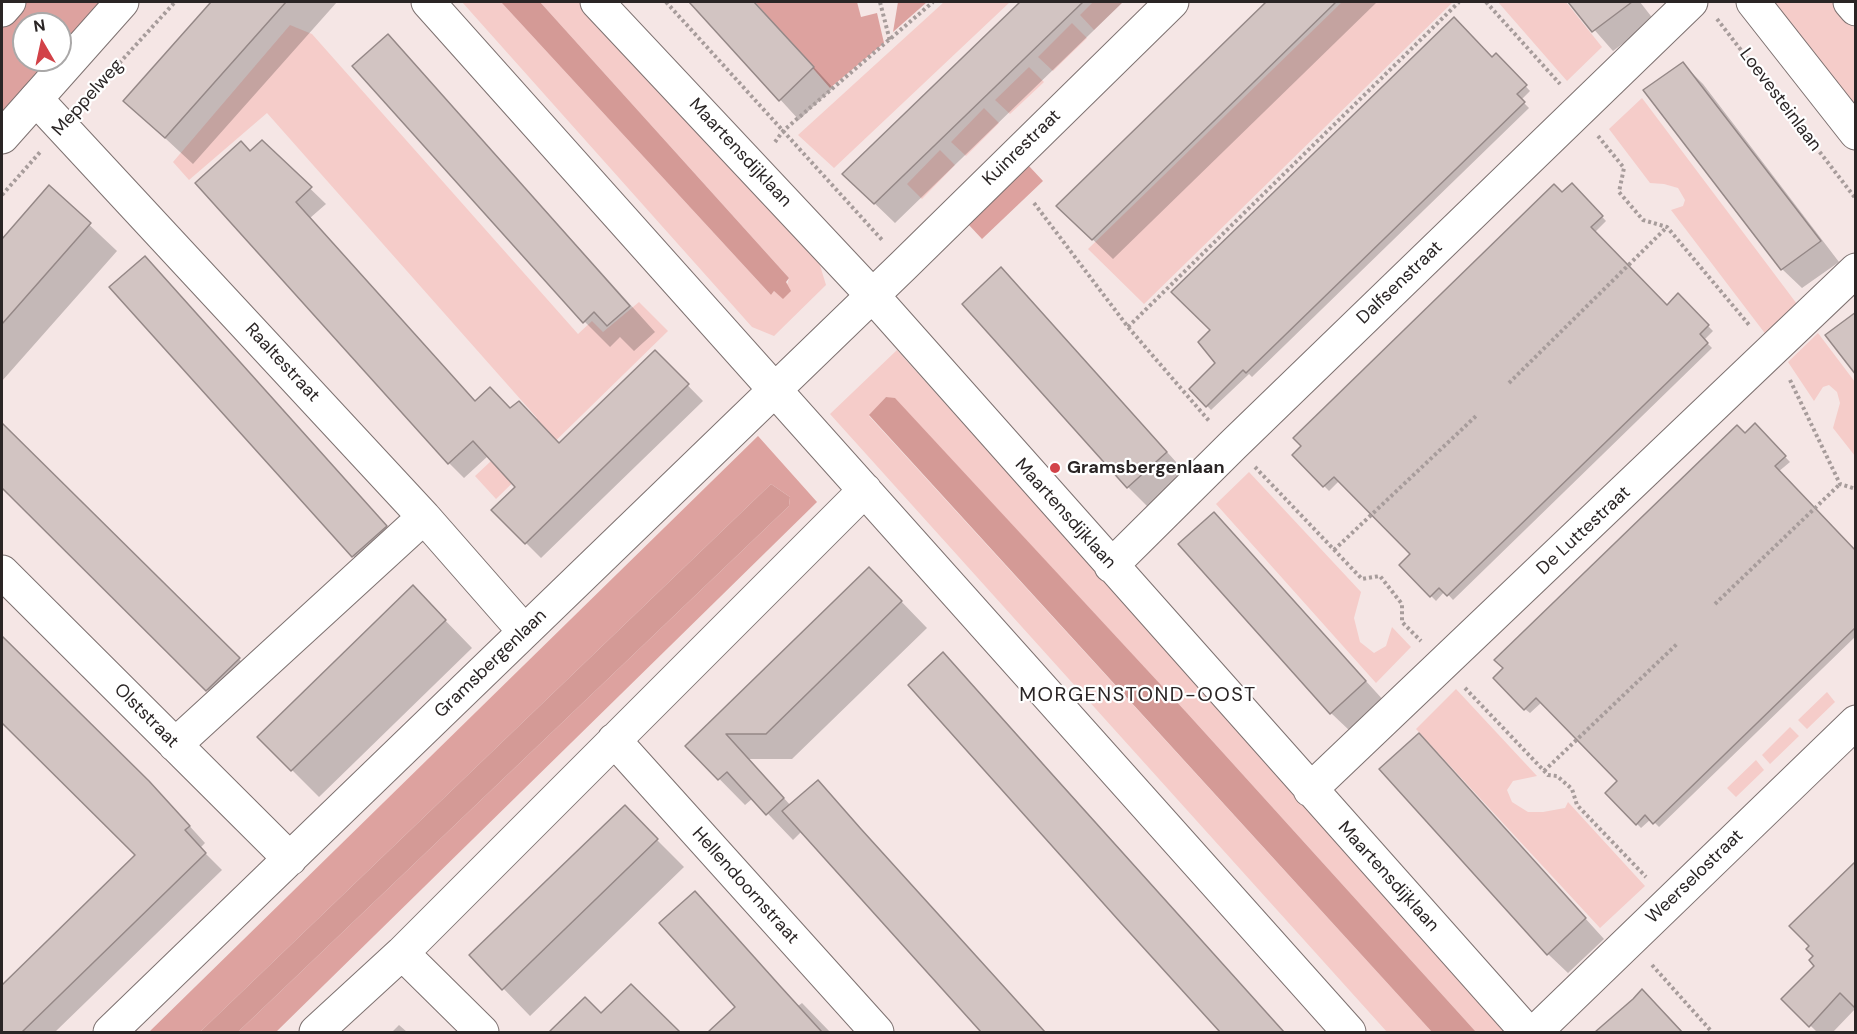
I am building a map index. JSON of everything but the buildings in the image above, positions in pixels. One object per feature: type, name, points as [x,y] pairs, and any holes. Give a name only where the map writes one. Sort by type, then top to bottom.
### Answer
[{"type":"street","points":[[2,9],[9,2]]},
{"type":"street","points":[[2,138],[122,2]]},
{"type":"street","points":[[428,2],[776,388],[1349,1032]]},
{"type":"street","name":"Kuinrestraat","points":[[872,294],[1172,2]]},
{"type":"street","points":[[1753,2],[1856,133]]},
{"type":"street","points":[[1850,2],[1856,9]]},
{"type":"street","name":"Maartensdijklaan","points":[[601,3],[872,294],[1111,566],[1527,1032]]},
{"type":"street","name":"Dalfsenstraat","points":[[1111,566],[1241,436],[1701,7]]},
{"type":"street","name":"Raaltestraat","points":[[36,99],[424,517],[524,631]]},
{"type":"street","name":"De Luttestraat","points":[[1310,790],[1772,353],[1856,270]]},
{"type":"street","name":"Gramsbergenlaan","points":[[110,1032],[872,294]]},
{"type":"street","points":[[316,1032],[402,952],[865,490]]},
{"type":"street","points":[[175,745],[424,517]]},
{"type":"street","name":"Olststraat","points":[[2,572],[290,859]]},
{"type":"street","name":"Weerselostraat","points":[[1535,1032],[1856,722]]},
{"type":"street","name":"Hellendoornstraat","points":[[614,740],[877,1032]]},
{"type":"street","points":[[402,952],[482,1032]]},
{"type":"path","name":"Meppelweg","points":[[2,195],[175,2]]},
{"type":"path","points":[[666,2],[904,265]]},
{"type":"path","points":[[880,2],[890,41]]},
{"type":"path","points":[[757,171],[783,131],[933,2]]},
{"type":"path","points":[[1128,327],[1460,2]]},
{"type":"path","points":[[1486,2],[1565,89]]},
{"type":"path","name":"Loevesteinlaan","points":[[1701,7],[1856,199]]},
{"type":"path","points":[[1594,130],[1624,168],[1619,192],[1643,220],[1667,226],[1772,353],[1787,374],[1840,484],[1856,489]]},
{"type":"path","points":[[1034,203],[1128,327],[1211,423]]},
{"type":"path","points":[[1509,383],[1667,226]]},
{"type":"path","points":[[1334,550],[1476,416]]},
{"type":"path","points":[[1715,604],[1840,484]]},
{"type":"path","points":[[1544,771],[1678,643]]},
{"type":"path","points":[[1630,940],[1712,1032]]},
{"type":"shaded area","points":[[24,2],[100,2],[72,34],[72,12],[15,12]]},
{"type":"shaded area","points":[[462,2],[501,2],[771,295],[774,291],[783,298],[789,278],[540,2],[583,2],[819,262],[826,285],[774,336],[752,327]]},
{"type":"shaded area","points":[[501,2],[540,2],[789,278],[786,282],[791,291],[783,299],[774,291],[771,295]]},
{"type":"shaded area","points":[[755,2],[857,2],[861,17],[877,13],[884,43],[830,88]]},
{"type":"shaded area","points":[[898,2],[927,2],[893,32]]},
{"type":"shaded area","points":[[944,2],[1010,2],[834,168],[798,135]]},
{"type":"shaded area","points":[[1093,2],[1123,2],[1094,30],[1080,15]]},
{"type":"shaded area","points":[[1342,2],[1453,2],[1144,304],[1088,249]]},
{"type":"shaded area","points":[[1498,2],[1566,2],[1602,47],[1567,81]]},
{"type":"shaded area","points":[[1772,2],[1834,2],[1855,29],[1855,111]]},
{"type":"shaded area","points":[[12,16],[12,72],[38,72],[2,113],[2,27]]},
{"type":"shaded area","points":[[1072,23],[1087,38],[1053,71],[1038,57]]},
{"type":"shaded area","points":[[290,25],[312,34],[578,334],[592,321],[603,332],[639,302],[668,331],[496,499],[475,476],[537,418],[267,113],[189,180],[173,162]]},
{"type":"shaded area","points":[[1029,67],[1044,82],[1010,114],[995,100]]},
{"type":"shaded area","points":[[1642,98],[1803,312],[1770,340],[1671,210],[1683,206],[1685,200],[1678,188],[1650,183],[1609,129]]},
{"type":"shaded area","points":[[984,108],[999,123],[966,156],[951,142]]},
{"type":"shaded area","points":[[940,150],[955,165],[922,199],[907,184]]},
{"type":"shaded area","points":[[1029,166],[1043,181],[982,239],[968,224]]},
{"type":"shaded area","points":[[1818,333],[1855,382],[1855,456],[1833,428],[1840,403],[1837,392],[1829,385],[1823,387],[1814,401],[1788,362]]},
{"type":"shaded area","points":[[897,350],[1510,1032],[1476,1032],[1187,713],[895,399],[886,397],[869,416],[1432,1032],[1387,1032],[830,414]]},
{"type":"shaded area","points":[[886,397],[895,398],[1187,713],[1476,1032],[1432,1032],[869,415]]},
{"type":"shaded area","points":[[758,436],[817,502],[276,1032],[238,1032],[789,506],[790,497],[771,484],[200,1032],[149,1032]]},
{"type":"shaded area","points":[[1249,472],[1361,592],[1354,618],[1360,642],[1374,653],[1386,646],[1392,627],[1411,647],[1376,683],[1216,504]]},
{"type":"shaded area","points":[[771,484],[790,497],[789,506],[238,1032],[200,1032]]},
{"type":"shaded area","points":[[1456,689],[1537,776],[1513,781],[1507,790],[1512,802],[1528,812],[1543,812],[1565,808],[1568,802],[1645,886],[1600,928],[1416,729]]},
{"type":"shaded area","points":[[1827,692],[1835,702],[1807,729],[1798,720]]},
{"type":"shaded area","points":[[1790,727],[1799,736],[1770,764],[1762,755]]},
{"type":"shaded area","points":[[1756,760],[1764,770],[1736,797],[1727,788]]},
{"type":"place","name":"Gramsbergenlaan","points":[[1055,468]]},
{"type":"district","name":"MORGENSTOND-OOST","points":[[1138,696]]}]
